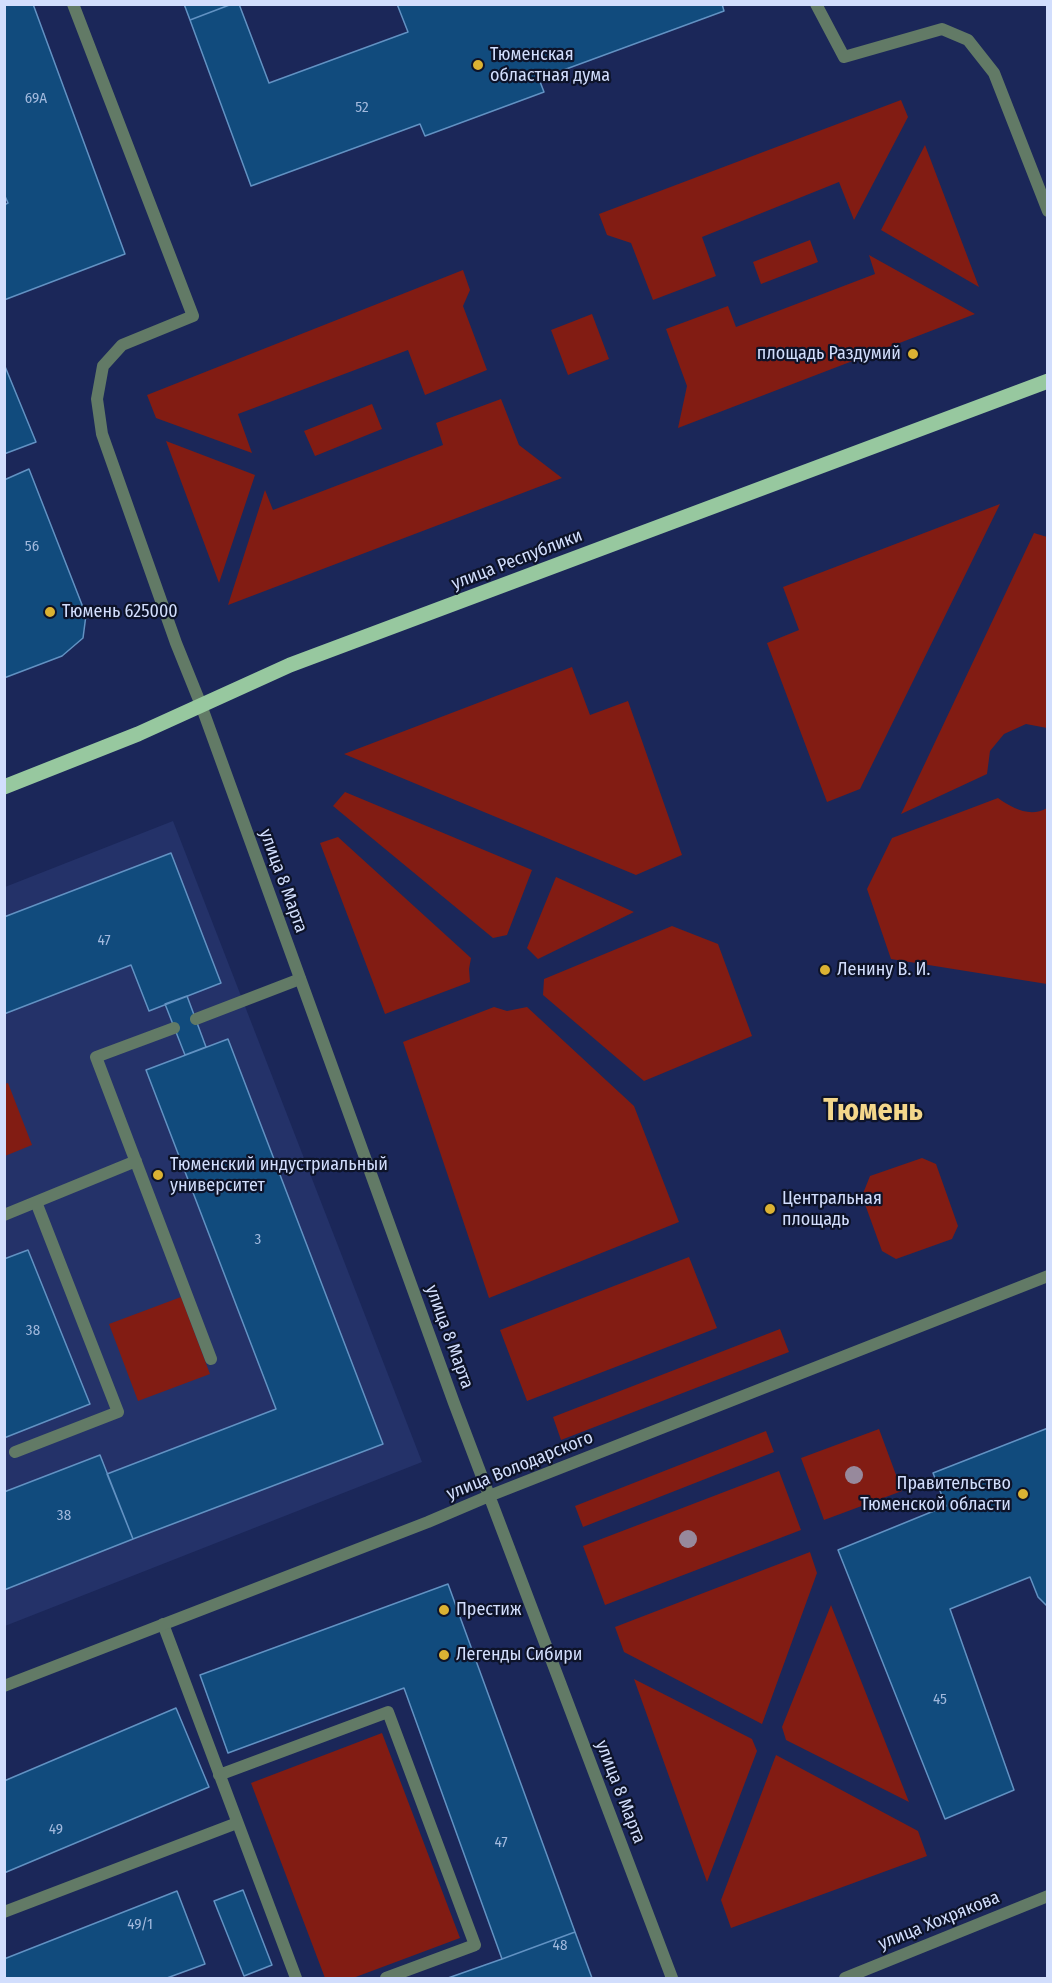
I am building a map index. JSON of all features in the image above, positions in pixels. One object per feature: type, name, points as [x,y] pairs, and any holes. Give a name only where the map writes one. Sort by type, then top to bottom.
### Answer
[{"type":"main road","name":"улица Республики","points":[[4,787],[138,734],[290,665],[1047,381]]},
{"type":"street","name":"улица 8 Марта","points":[[73,4],[193,316],[122,345],[103,366],[97,399],[102,434],[176,643],[201,705],[489,1496],[672,1978]]},
{"type":"street","points":[[816,4],[844,57],[942,29],[968,40],[994,73],[1047,211]]},
{"type":"street","points":[[196,1019],[300,979]]},
{"type":"street","points":[[174,1028],[96,1057],[211,1359]]},
{"type":"street","points":[[4,1215],[136,1161]]},
{"type":"street","points":[[15,1452],[118,1412],[36,1202]]},
{"type":"street","name":"улица Володарского","points":[[4,1686],[436,1519],[1047,1276]]},
{"type":"street","points":[[163,1624],[296,1978]]},
{"type":"street","points":[[219,1775],[388,1712],[475,1945],[386,1978]]},
{"type":"street","points":[[4,1912],[237,1823]]},
{"type":"street","name":"улица Хохрякова","points":[[845,1978],[1047,1896]]},
{"type":"shaded area","points":[[901,100],[908,117],[854,220],[839,182],[702,237],[716,276],[653,300],[631,243],[607,235],[599,214]]},
{"type":"shaded area","points":[[925,145],[979,287],[881,230]]},
{"type":"shaded area","points":[[810,240],[818,262],[761,284],[753,262]]},
{"type":"shaded area","points":[[869,255],[975,314],[678,428],[687,386],[666,329],[728,306],[736,327],[875,274]]},
{"type":"shaded area","points":[[463,270],[470,290],[463,306],[487,370],[425,395],[408,350],[238,414],[252,453],[156,418],[147,395]]},
{"type":"shaded area","points":[[592,314],[609,359],[568,375],[551,330]]},
{"type":"shaded area","points":[[501,399],[519,445],[562,478],[228,605],[265,490],[273,510],[443,445],[436,423]]},
{"type":"shaded area","points":[[372,404],[382,429],[315,456],[304,431]]},
{"type":"shaded area","points":[[166,441],[255,475],[219,583]]},
{"type":"shaded area","points":[[1000,504],[860,789],[827,802],[767,643],[799,630],[783,587]]},
{"type":"shaded area","points":[[1034,533],[1047,537],[1047,728],[1026,724],[1004,734],[990,751],[987,774],[901,814]]},
{"type":"shaded area","points":[[572,667],[590,715],[628,701],[682,855],[636,875],[344,754]]},
{"type":"shaded area","points":[[345,792],[532,870],[507,935],[493,938],[333,806]]},
{"type":"shaded area","points":[[998,798],[1015,808],[1028,812],[1047,808],[1047,984],[891,959],[867,889],[892,838]]},
{"type":"shaded area","name":"Тюменский индустриальный университет","points":[[173,821],[422,1462],[5,1626],[5,887]]},
{"type":"shaded area","points":[[338,837],[471,958],[470,982],[385,1014],[320,843]]},
{"type":"shaded area","points":[[556,877],[634,912],[538,959],[527,948]]},
{"type":"shaded area","points":[[672,926],[718,944],[752,1036],[644,1081],[543,995],[544,979]]},
{"type":"shaded area","points":[[494,1007],[507,1011],[527,1007],[634,1106],[679,1222],[489,1298],[403,1042]]},
{"type":"shaded area","points":[[8,1083],[32,1145],[5,1156],[4,1084]]},
{"type":"shaded area","points":[[922,1158],[936,1164],[958,1226],[952,1239],[896,1259],[882,1251],[862,1196],[870,1176]]},
{"type":"shaded area","points":[[689,1257],[717,1328],[527,1401],[500,1330]]},
{"type":"shaded area","points":[[181,1297],[210,1374],[138,1401],[109,1324]]},
{"type":"shaded area","points":[[780,1329],[789,1352],[561,1440],[553,1417]]},
{"type":"shaded area","points":[[879,1429],[902,1491],[824,1520],[801,1458]]},
{"type":"shaded area","points":[[766,1431],[774,1452],[583,1527],[575,1506]]},
{"type":"shaded area","points":[[779,1471],[801,1530],[605,1605],[583,1546]]},
{"type":"shaded area","points":[[810,1552],[817,1573],[762,1724],[624,1652],[615,1627]]},
{"type":"shaded area","points":[[831,1605],[909,1802],[786,1740],[782,1727]]},
{"type":"shaded area","points":[[634,1679],[752,1739],[757,1751],[707,1882]]},
{"type":"shaded area","points":[[382,1733],[460,1938],[353,1978],[325,1978],[251,1783]]},
{"type":"shaded area","points":[[776,1755],[918,1831],[927,1856],[731,1928],[721,1900]]},
{"type":"building","points":[[4,4],[33,4],[125,254],[4,300],[4,205],[8,203],[4,194]]},
{"type":"building","points":[[184,4],[232,4],[190,20]]},
{"type":"building","points":[[232,4],[239,4],[269,83],[408,32],[397,4],[722,4],[724,11],[539,79],[544,92],[425,136],[420,124],[251,186],[190,20]]},
{"type":"building","points":[[4,364],[36,442],[4,454]]},
{"type":"building","points":[[29,469],[86,615],[83,638],[62,656],[4,678],[4,480]]},
{"type":"building","points":[[171,853],[221,983],[149,1011],[131,965],[4,1014],[4,917]]},
{"type":"building","points":[[187,996],[206,1047],[185,1055],[165,1004]]},
{"type":"building","points":[[228,1039],[383,1444],[133,1539],[107,1474],[276,1409],[146,1070]]},
{"type":"building","points":[[28,1250],[90,1404],[4,1438],[4,1259]]},
{"type":"building","points":[[1048,1428],[1048,1607],[1038,1597],[1030,1577],[950,1609],[1014,1790],[945,1819],[838,1550],[946,1506],[933,1473]]},
{"type":"building","points":[[100,1455],[133,1539],[4,1590],[4,1492]]},
{"type":"building","points":[[448,1584],[575,1932],[502,1959],[404,1688],[228,1753],[200,1675]]},
{"type":"building","points":[[176,1708],[209,1787],[4,1873],[4,1781]]},
{"type":"building","points":[[243,1890],[272,1965],[244,1976],[214,1901]]},
{"type":"building","points":[[177,1891],[205,1964],[167,1978],[4,1978],[4,1959]]},
{"type":"building","points":[[575,1932],[592,1978],[448,1978],[502,1959]]},
{"type":"place","name":"Тюменская областная дума","points":[[478,65]]},
{"type":"place","name":"площадь Раздумий","points":[[913,354]]},
{"type":"place","name":"Тюмень 625000","points":[[50,612]]},
{"type":"place","name":"Ленину В. И.","points":[[825,970]]},
{"type":"place","name":"Тюменский индустриальный университет","points":[[158,1175]]},
{"type":"place","name":"Центральная площадь","points":[[770,1209]]},
{"type":"place","name":"Правительство Тюменской области","points":[[1023,1494]]},
{"type":"place","name":"Престиж","points":[[444,1610]]},
{"type":"place","name":"Легенды Сибири","points":[[444,1655]]},
{"type":"district","name":"Тюмень","points":[[873,1112]]}]
